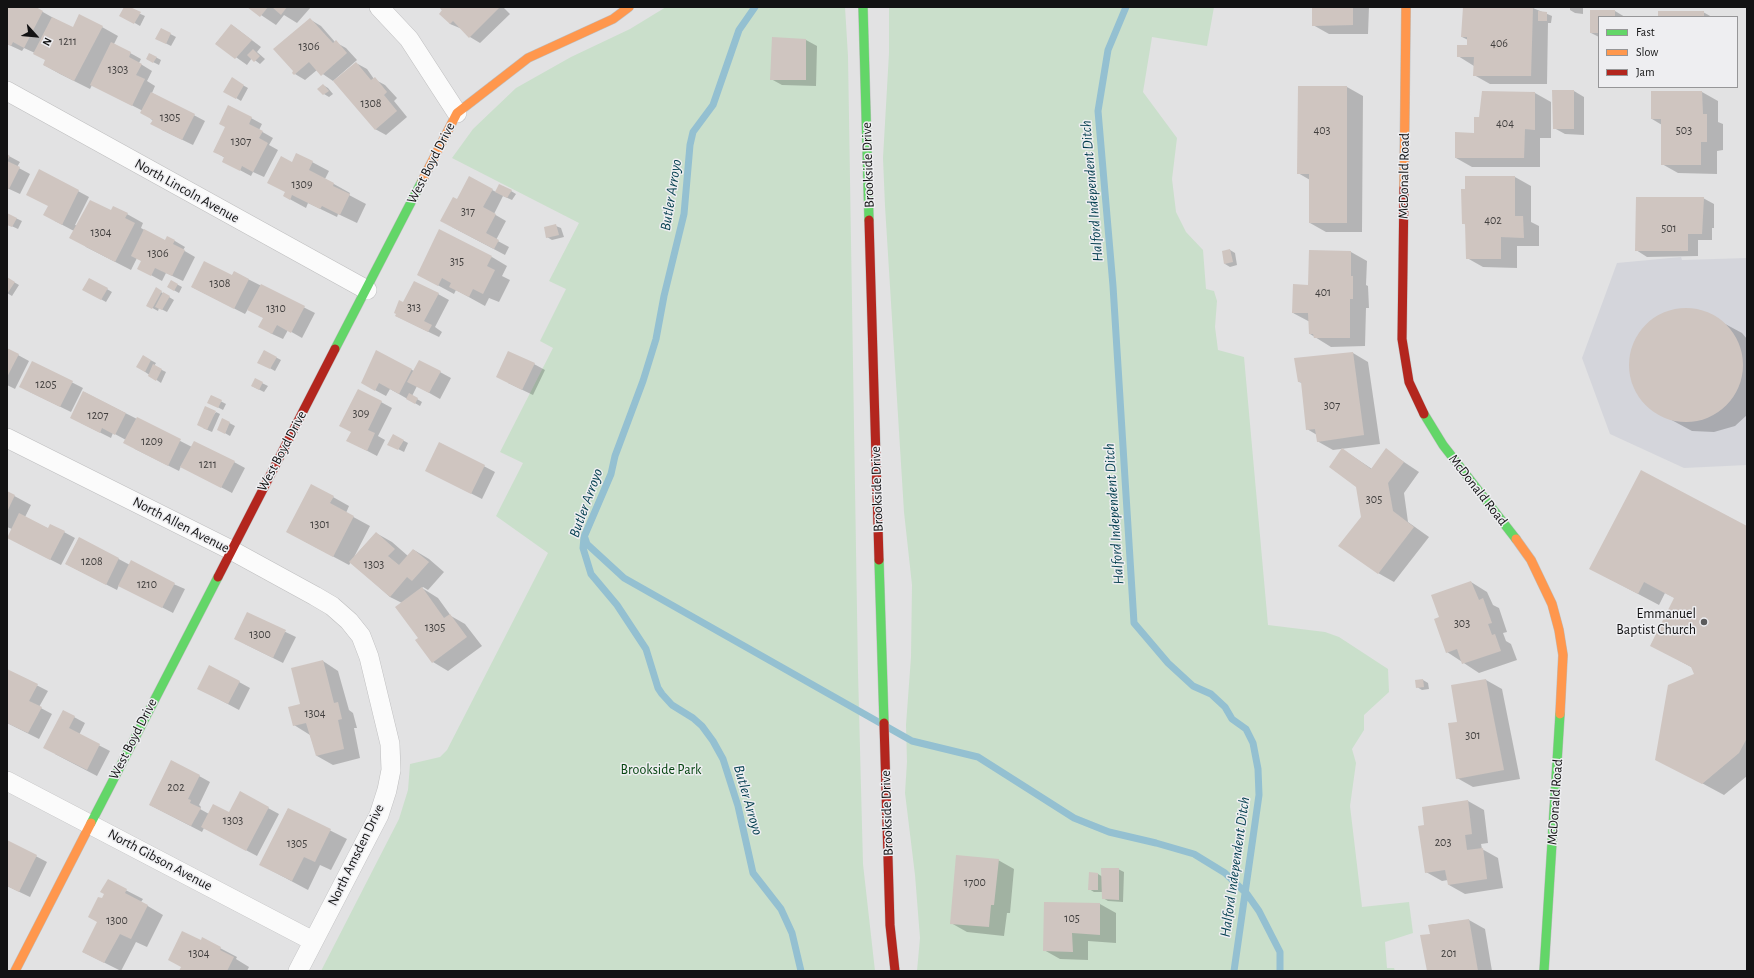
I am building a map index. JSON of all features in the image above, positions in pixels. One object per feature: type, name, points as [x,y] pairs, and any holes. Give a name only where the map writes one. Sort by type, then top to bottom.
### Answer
[{"type":"street","points":[[379,7],[409,39],[457,113]]},
{"type":"street","name":"West Boyd Drive","points":[[15,971],[230,550],[457,113],[528,58],[613,19],[630,7]]},
{"type":"street","name":"Brookside Drive","points":[[863,7],[890,917],[895,971]]},
{"type":"street","name":"McDonald Road","points":[[1406,7],[1402,340],[1409,382],[1417,402],[1443,445],[1515,537],[1531,560],[1552,604],[1559,630],[1563,655],[1544,971]]},
{"type":"street","name":"North Lincoln Avenue","points":[[7,91],[366,290]]},
{"type":"street","name":"North Allen Avenue","points":[[7,438],[230,550],[316,596],[332,606],[349,621]]},
{"type":"street","name":"North Amsden Drive","points":[[298,971],[379,815],[387,790],[391,770],[390,744],[369,657],[361,636],[349,621]]},
{"type":"street","name":"North Gibson Avenue","points":[[7,780],[313,941]]},
{"type":"shaded area","points":[[1681,257],[1682,260],[1747,258],[1747,465],[1684,468],[1610,434],[1582,358],[1617,263]]},
{"type":"green space","name":"Brookside Park","points":[[666,7],[845,7],[848,56],[858,672],[863,864],[875,971],[321,971],[399,819],[408,790],[410,764],[440,757],[447,750],[548,553],[496,516],[523,463],[500,452],[553,348],[540,341],[566,289],[549,281],[579,223],[452,158],[473,129],[516,88],[571,57],[630,29]]},
{"type":"green space","points":[[889,7],[1214,7],[1207,46],[1152,37],[1143,92],[1177,138],[1172,179],[1176,212],[1186,232],[1203,250],[1206,289],[1214,291],[1217,301],[1215,327],[1218,350],[1244,357],[1268,625],[1325,632],[1339,637],[1388,669],[1389,692],[1364,715],[1364,730],[1352,749],[1356,763],[1350,806],[1362,907],[1409,902],[1413,933],[1385,942],[1387,968],[1394,968],[1395,971],[917,971],[920,938],[915,875],[905,793],[907,762],[906,725],[911,657],[912,585],[904,512],[883,158],[889,53]]},
{"type":"building","points":[[7,7],[36,7],[43,11],[24,48],[13,42],[11,46],[7,44]]},
{"type":"building","points":[[124,7],[130,7],[141,12],[134,24],[119,16]]},
{"type":"building","points":[[247,7],[268,7],[260,17]]},
{"type":"building","points":[[272,7],[287,7],[281,15]]},
{"type":"building","points":[[439,7],[500,7],[469,38],[453,21],[450,24],[439,14],[442,10]]},
{"type":"building","points":[[1312,7],[1353,7],[1353,25],[1312,26]]},
{"type":"building","points":[[1463,7],[1533,7],[1531,76],[1473,76],[1474,57],[1457,57],[1457,45],[1467,45],[1467,37],[1461,37]]},
{"type":"building","points":[[1590,10],[1615,10],[1615,16],[1598,16],[1598,33],[1590,33]]},
{"type":"building","points":[[1538,11],[1547,12],[1547,21],[1538,21]]},
{"type":"building","points":[[1658,11],[1704,11],[1704,16],[1658,16]]},
{"type":"building","points":[[79,14],[103,26],[74,81],[43,65],[45,60],[33,54],[52,17],[73,27]]},
{"type":"building","points":[[310,18],[333,43],[336,40],[347,53],[321,76],[309,62],[294,75],[292,73],[293,71],[273,49]]},
{"type":"building","points":[[231,24],[252,40],[235,59],[215,44]]},
{"type":"building","points":[[161,28],[171,33],[166,44],[155,39]]},
{"type":"building","points":[[772,37],[806,39],[806,80],[770,80]]},
{"type":"building","points":[[111,42],[131,52],[129,57],[142,64],[136,75],[145,79],[132,106],[90,85]]},
{"type":"building","points":[[253,49],[260,56],[254,62],[247,55]]},
{"type":"building","points":[[149,53],[157,57],[153,63],[146,59]]},
{"type":"building","points":[[356,62],[371,80],[375,77],[387,92],[384,95],[397,111],[375,130],[333,81]]},
{"type":"building","points":[[232,77],[244,85],[236,99],[223,92]]},
{"type":"building","points":[[323,84],[329,91],[323,95],[317,89]]},
{"type":"building","points":[[1298,86],[1347,86],[1347,223],[1309,223],[1309,174],[1297,174]]},
{"type":"building","points":[[1552,90],[1574,90],[1574,129],[1553,129]]},
{"type":"building","points":[[1482,91],[1535,92],[1535,130],[1525,129],[1524,158],[1455,158],[1455,132],[1474,133],[1474,117],[1479,117]]},
{"type":"building","points":[[1651,91],[1702,91],[1703,114],[1707,114],[1707,142],[1701,142],[1701,165],[1661,165],[1661,119],[1651,119]]},
{"type":"building","points":[[151,92],[195,114],[182,140],[150,124],[153,120],[140,113]]},
{"type":"building","points":[[228,105],[252,117],[249,124],[263,131],[259,138],[268,143],[253,172],[242,166],[240,171],[222,162],[224,157],[213,152],[225,127],[219,124]]},
{"type":"building","points":[[296,153],[313,161],[309,170],[334,183],[333,186],[350,194],[340,215],[322,206],[320,209],[292,195],[290,200],[283,196],[285,192],[267,183],[281,156],[292,162]]},
{"type":"building","points":[[7,154],[10,156],[7,161]]},
{"type":"building","points":[[7,161],[20,167],[9,189],[7,188]]},
{"type":"building","points":[[39,169],[79,190],[62,225],[43,215],[48,206],[26,195]]},
{"type":"building","points":[[469,176],[493,189],[483,207],[496,214],[486,233],[499,240],[494,249],[440,221],[453,197],[457,199]]},
{"type":"building","points":[[1465,176],[1515,176],[1515,216],[1523,216],[1524,238],[1501,237],[1501,259],[1466,259],[1465,224],[1462,224],[1461,189],[1465,189]]},
{"type":"building","points":[[499,184],[512,190],[507,198],[495,192]]},
{"type":"building","points":[[1636,197],[1704,197],[1702,234],[1688,234],[1688,251],[1635,251]]},
{"type":"building","points":[[90,200],[111,210],[113,206],[128,213],[125,218],[135,223],[115,262],[69,238]]},
{"type":"building","points":[[7,213],[17,218],[12,227],[7,225]]},
{"type":"building","points":[[556,224],[559,235],[546,238],[544,227]]},
{"type":"building","points":[[144,229],[165,240],[167,236],[175,240],[173,244],[185,250],[172,276],[155,268],[151,276],[137,269],[141,261],[131,256]]},
{"type":"building","points":[[439,229],[492,256],[487,266],[495,270],[483,294],[473,289],[469,297],[449,287],[451,283],[442,278],[438,286],[417,275]]},
{"type":"building","points":[[1230,249],[1233,262],[1224,264],[1222,251]]},
{"type":"building","points":[[1309,250],[1351,251],[1353,299],[1350,299],[1350,338],[1314,338],[1313,334],[1309,334],[1308,313],[1292,313],[1293,284],[1308,285]]},
{"type":"building","points":[[204,261],[232,275],[234,271],[249,279],[234,309],[191,287]]},
{"type":"building","points":[[7,277],[15,282],[7,294]]},
{"type":"building","points":[[89,278],[108,288],[101,300],[82,290]]},
{"type":"building","points":[[171,280],[178,284],[174,291],[167,287]]},
{"type":"building","points":[[414,281],[439,293],[424,321],[432,325],[428,332],[395,316],[396,314],[394,313],[399,300],[403,302]]},
{"type":"building","points":[[261,284],[305,306],[291,333],[277,325],[272,334],[258,327],[263,318],[247,310]]},
{"type":"building","points":[[156,287],[162,291],[152,309],[146,306]]},
{"type":"building","points":[[163,292],[170,296],[162,310],[155,307]]},
{"type":"building","points":[[1686,308],[1697,309],[1708,313],[1718,318],[1726,325],[1733,333],[1738,343],[1742,354],[1742,376],[1738,387],[1733,397],[1726,405],[1718,412],[1708,417],[1697,421],[1686,422],[1675,421],[1664,417],[1654,412],[1646,405],[1639,397],[1634,387],[1630,376],[1629,365],[1630,354],[1634,343],[1639,333],[1646,325],[1654,318],[1664,313],[1675,309]]},
{"type":"building","points":[[7,348],[19,354],[7,377]]},
{"type":"building","points":[[264,350],[277,357],[270,369],[257,363]]},
{"type":"building","points":[[376,350],[412,369],[399,394],[379,383],[375,391],[361,383]]},
{"type":"building","points":[[508,351],[535,363],[522,390],[496,377]]},
{"type":"building","points":[[1353,352],[1364,435],[1317,442],[1315,429],[1306,430],[1301,382],[1298,382],[1294,358]]},
{"type":"building","points":[[143,355],[151,360],[145,372],[136,367]]},
{"type":"building","points":[[419,360],[441,371],[429,393],[407,382]]},
{"type":"building","points":[[32,361],[73,381],[60,407],[19,387]]},
{"type":"building","points":[[153,364],[162,369],[156,381],[148,376]]},
{"type":"building","points":[[255,378],[263,382],[259,390],[251,386]]},
{"type":"building","points":[[358,389],[382,401],[368,430],[375,433],[367,451],[346,441],[351,432],[339,426]]},
{"type":"building","points":[[83,391],[126,413],[115,435],[102,428],[100,433],[70,418]]},
{"type":"building","points":[[409,393],[418,398],[415,404],[406,399]]},
{"type":"building","points":[[211,395],[222,400],[218,408],[207,403]]},
{"type":"building","points":[[205,406],[216,411],[207,430],[197,425]]},
{"type":"building","points":[[137,417],[181,439],[168,466],[123,443]]},
{"type":"building","points":[[222,418],[230,422],[225,434],[217,430]]},
{"type":"building","points":[[393,434],[404,440],[398,450],[387,445]]},
{"type":"building","points":[[194,441],[235,461],[221,488],[180,467]]},
{"type":"building","points":[[439,442],[485,465],[471,494],[425,471]]},
{"type":"building","points":[[1342,448],[1371,469],[1386,448],[1404,462],[1388,483],[1393,511],[1414,527],[1378,574],[1338,546],[1361,517],[1356,487],[1329,467]]},
{"type":"building","name":"Emmanuel Baptist Church","points":[[1641,470],[1747,526],[1747,738],[1739,753],[1702,784],[1655,760],[1668,685],[1694,674],[1691,667],[1650,646],[1674,598],[1644,582],[1638,594],[1589,569]]},
{"type":"building","points":[[311,484],[334,496],[330,503],[354,516],[333,557],[286,532]]},
{"type":"building","points":[[7,491],[15,495],[7,512]]},
{"type":"building","points":[[19,513],[48,528],[50,524],[65,531],[50,560],[7,538]]},
{"type":"building","points":[[376,532],[395,549],[388,556],[399,565],[413,549],[429,562],[412,581],[407,577],[390,597],[349,562]]},
{"type":"building","points":[[79,537],[119,558],[106,585],[65,564]]},
{"type":"building","points":[[131,560],[175,583],[162,608],[118,586]]},
{"type":"building","points":[[1471,581],[1479,600],[1483,598],[1492,623],[1488,624],[1492,635],[1495,634],[1501,651],[1462,664],[1457,649],[1446,653],[1434,619],[1439,617],[1431,595]]},
{"type":"building","points":[[422,587],[444,618],[450,614],[467,637],[432,663],[415,640],[418,638],[395,607]]},
{"type":"building","points":[[247,612],[286,630],[273,658],[234,639]]},
{"type":"building","points":[[323,660],[334,703],[338,702],[342,719],[338,720],[344,749],[316,756],[306,723],[293,726],[288,707],[300,704],[291,668]]},
{"type":"building","points":[[209,665],[240,681],[228,704],[197,689]]},
{"type":"building","points":[[7,669],[38,684],[29,701],[42,707],[28,733],[7,723]]},
{"type":"building","points":[[1423,679],[1424,687],[1416,688],[1415,680]]},
{"type":"building","points":[[1486,679],[1504,770],[1456,779],[1448,723],[1457,722],[1451,685]]},
{"type":"building","points":[[63,710],[75,716],[69,728],[100,744],[87,770],[43,748]]},
{"type":"building","points":[[171,760],[200,775],[188,799],[191,800],[190,803],[201,808],[191,826],[149,805]]},
{"type":"building","points":[[240,791],[269,807],[246,851],[201,827],[213,804],[229,812]]},
{"type":"building","points":[[1468,800],[1472,834],[1465,835],[1467,850],[1483,848],[1487,879],[1448,885],[1445,870],[1425,873],[1418,826],[1424,825],[1422,807]]},
{"type":"building","points":[[288,808],[331,829],[315,862],[304,857],[292,881],[259,865]]},
{"type":"building","points":[[7,840],[37,855],[19,892],[7,886]]},
{"type":"building","points":[[956,855],[999,859],[994,905],[991,905],[989,927],[950,924]]},
{"type":"building","points":[[1101,868],[1119,868],[1119,900],[1102,899]]},
{"type":"building","points":[[1089,872],[1098,873],[1098,890],[1088,890]]},
{"type":"building","points":[[108,879],[127,889],[125,893],[148,905],[131,939],[120,934],[104,963],[82,952],[97,922],[88,917],[98,897],[102,898],[104,894],[100,892]]},
{"type":"building","points":[[1044,902],[1100,903],[1100,935],[1072,933],[1073,952],[1043,951]]},
{"type":"building","points":[[1469,919],[1478,971],[1427,971],[1420,935],[1430,934],[1428,925]]},
{"type":"building","points":[[182,931],[201,940],[202,937],[221,947],[220,950],[234,957],[227,971],[179,971],[181,967],[168,960]]},
{"type":"waterway","name":"Butler Arroyo","points":[[755,7],[739,30],[713,105],[693,132],[690,145],[684,214],[664,296],[656,339],[643,381],[615,456],[611,474],[584,537],[583,548],[591,574],[617,605],[646,649],[658,688],[672,705],[693,718],[702,726],[713,741],[723,759],[738,806],[753,873],[781,909],[792,933],[801,971]]},
{"type":"waterway","name":"Halford Independent Ditch","points":[[1126,7],[1108,50],[1098,111],[1113,286],[1134,623],[1168,663],[1193,686],[1211,694],[1225,707],[1232,719],[1246,729],[1253,743],[1258,769],[1259,795],[1234,971]]},
{"type":"waterway","points":[[585,538],[587,544],[624,578],[912,741],[978,757],[1074,818],[1109,832],[1194,854],[1225,873],[1247,894],[1259,911],[1280,952],[1280,971]]},
{"type":"traffic: fast","points":[[863,7],[869,220]]},
{"type":"traffic: fast","points":[[335,349],[422,181]]},
{"type":"traffic: fast","points":[[1424,414],[1443,445],[1516,539]]},
{"type":"traffic: fast","points":[[879,560],[884,723]]},
{"type":"traffic: fast","points":[[91,823],[218,577]]},
{"type":"traffic: fast","points":[[1544,971],[1560,714]]},
{"type":"traffic: slow","points":[[422,181],[457,113],[528,58],[613,19],[629,7]]},
{"type":"traffic: slow","points":[[1404,188],[1406,7]]},
{"type":"traffic: slow","points":[[1516,539],[1531,560],[1552,604],[1559,630],[1563,655],[1560,714]]},
{"type":"traffic: slow","points":[[15,971],[91,823]]},
{"type":"traffic: jam","points":[[1404,188],[1402,339],[1409,382],[1424,414]]},
{"type":"traffic: jam","points":[[869,220],[879,560]]},
{"type":"traffic: jam","points":[[218,577],[335,349]]},
{"type":"traffic: jam","points":[[884,723],[890,925],[895,971]]},
{"type":"place","name":"Emmanuel Baptist Church","points":[[1704,622]]}]
